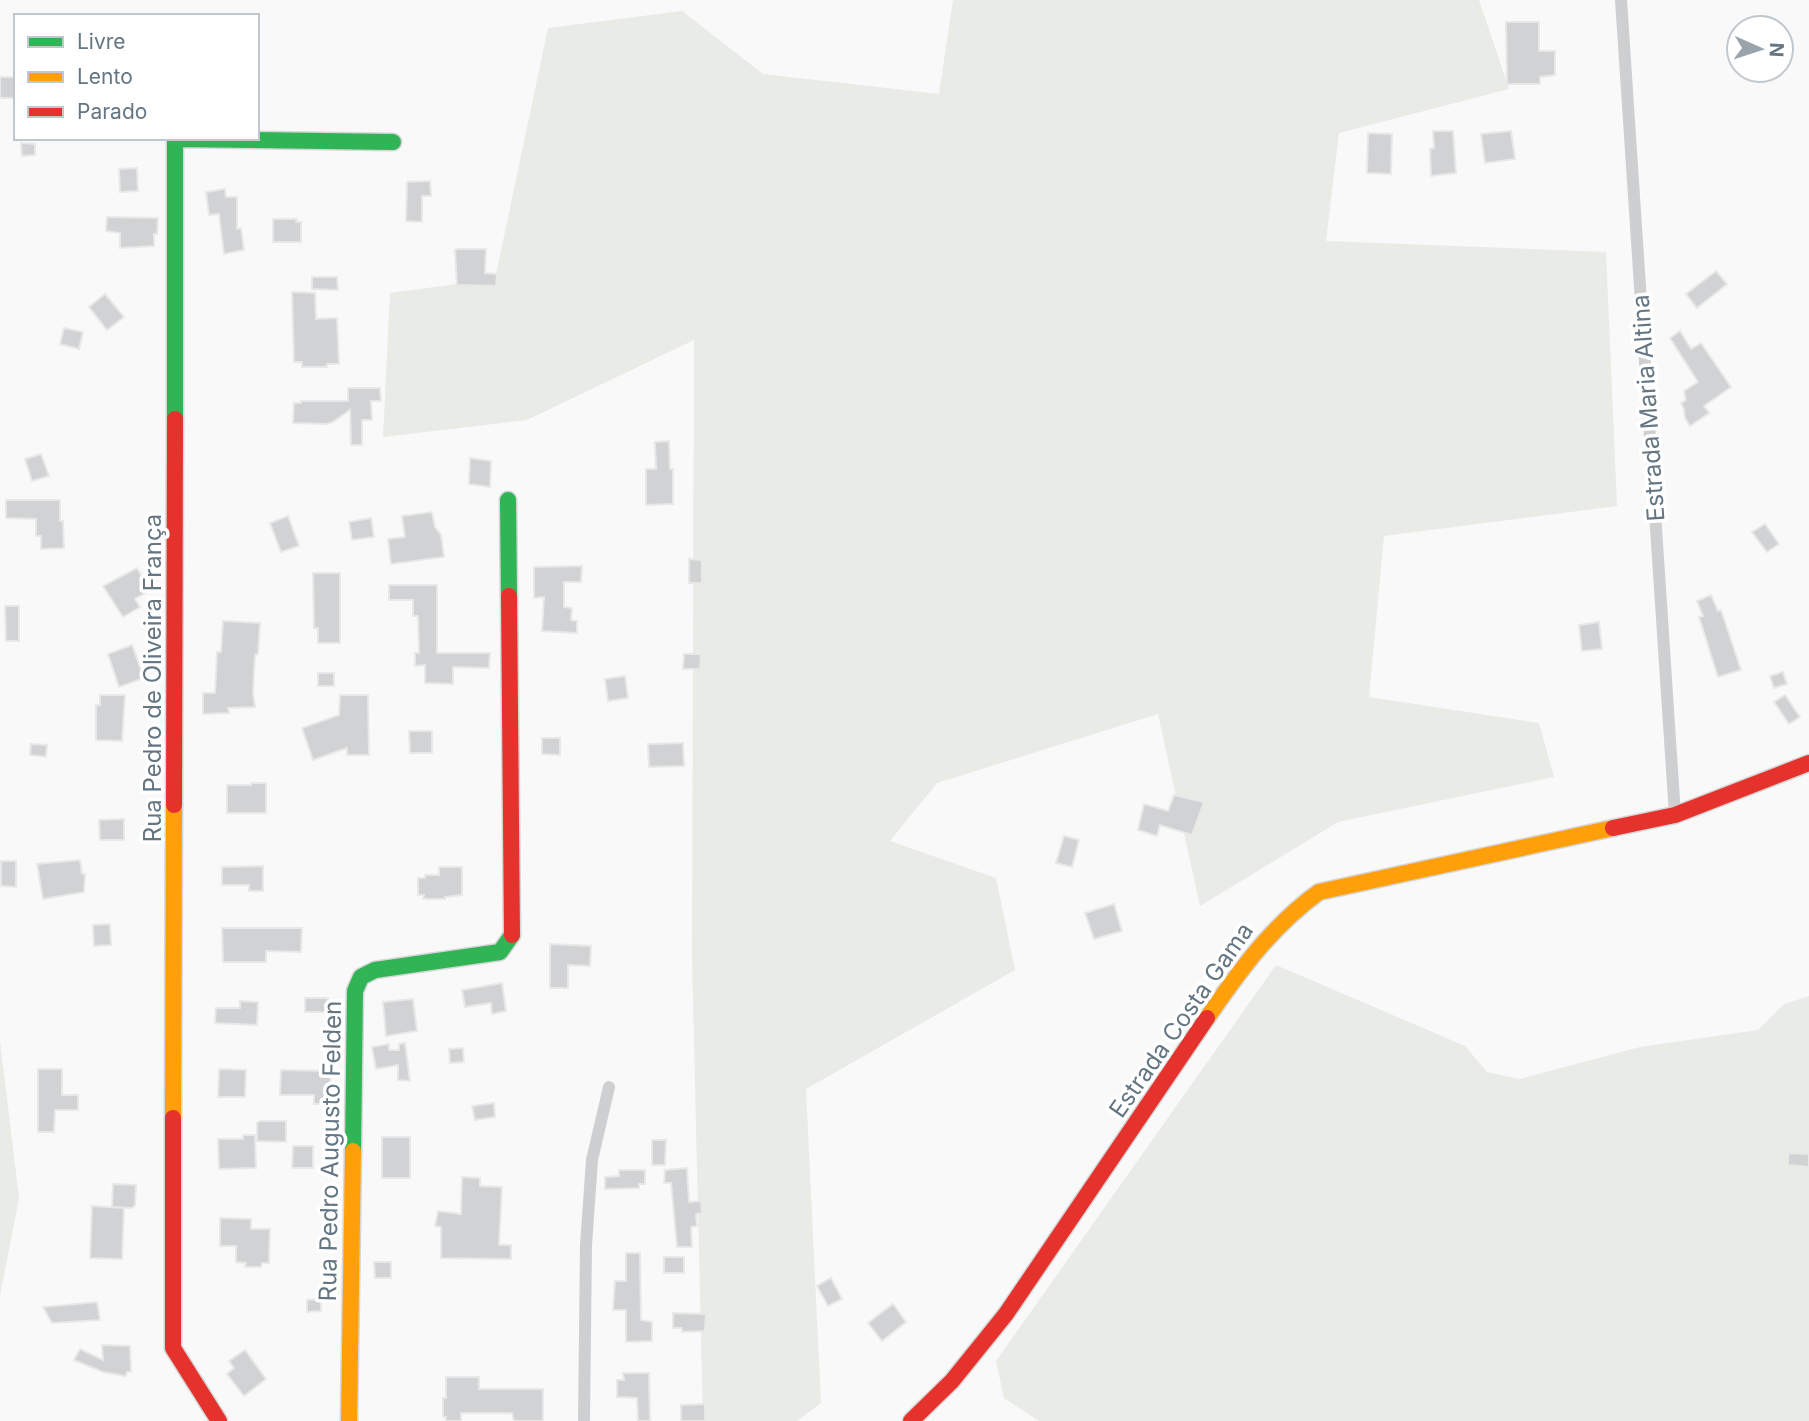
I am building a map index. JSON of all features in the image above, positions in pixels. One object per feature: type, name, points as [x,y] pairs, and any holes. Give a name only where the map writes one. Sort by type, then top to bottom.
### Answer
[{"type":"street","name":"Estrada Maria Altina","points":[[1621,0],[1675,815]]},
{"type":"street","name":"Rua Pedro de Oliveira França","points":[[175,140],[173,1348],[219,1421]]},
{"type":"street","name":"Rua Pedro de Oliveira França","points":[[248,140],[393,142]]},
{"type":"street","name":"Rua Pedro Augusto Felden","points":[[349,1421],[355,991],[361,977],[375,970],[500,952],[513,933],[508,500]]},
{"type":"street","name":"Estrada Costa Gama","points":[[911,1421],[930,1405],[979,1352],[1241,968],[1267,934],[1291,911],[1319,892],[1675,815],[1809,763]]},
{"type":"street","points":[[584,1421],[586,1245],[592,1160],[609,1087]]},
{"type":"shaded area","points":[[953,0],[1479,0],[1509,89],[1339,133],[1326,241],[1606,252],[1617,506],[1384,536],[1369,697],[1539,723],[1554,777],[1338,822],[1200,906],[1158,714],[937,783],[890,841],[996,878],[1015,970],[806,1089],[821,1403],[797,1421],[703,1421],[692,956],[694,340],[527,420],[383,437],[390,293],[495,279],[548,28],[682,11],[763,74],[939,94]]},
{"type":"shaded area","points":[[1276,965],[1465,1046],[1487,1072],[1519,1079],[1640,1047],[1758,1030],[1784,1004],[1809,996],[1809,1421],[1039,1421],[1004,1398],[996,1361]]},
{"type":"shaded area","points":[[0,1041],[19,1198],[0,1296]]},
{"type":"building","points":[[1506,22],[1539,22],[1539,51],[1555,51],[1555,75],[1540,77],[1540,84],[1507,84]]},
{"type":"building","points":[[0,77],[14,77],[14,98],[0,98]]},
{"type":"building","points":[[1433,131],[1453,131],[1456,173],[1431,176],[1430,149],[1434,148]]},
{"type":"building","points":[[1511,131],[1515,159],[1485,163],[1481,134]]},
{"type":"building","points":[[1368,133],[1392,134],[1391,174],[1367,173]]},
{"type":"building","points":[[21,143],[35,144],[35,155],[22,156]]},
{"type":"building","points":[[137,168],[138,191],[120,192],[119,169]]},
{"type":"building","points":[[430,181],[431,196],[422,196],[422,222],[406,221],[407,182]]},
{"type":"building","points":[[225,189],[226,197],[237,197],[237,229],[241,228],[244,250],[224,254],[219,214],[209,215],[206,192]]},
{"type":"building","points":[[107,217],[158,218],[154,246],[120,248],[120,233],[106,231]]},
{"type":"building","points":[[273,219],[297,219],[296,222],[301,222],[301,242],[273,242]]},
{"type":"building","points":[[486,249],[485,273],[497,274],[496,286],[457,285],[455,250]]},
{"type":"building","points":[[1716,271],[1727,284],[1697,308],[1686,294]]},
{"type":"building","points":[[312,277],[337,277],[338,290],[312,289]]},
{"type":"building","points":[[292,292],[315,293],[316,319],[337,318],[339,364],[302,367],[302,362],[294,362]]},
{"type":"building","points":[[105,294],[124,317],[107,330],[89,307]]},
{"type":"building","points":[[64,328],[83,332],[79,349],[60,344]]},
{"type":"building","points":[[1680,331],[1691,349],[1701,343],[1731,387],[1704,406],[1709,413],[1690,426],[1681,403],[1686,400],[1684,391],[1698,382],[1670,338]]},
{"type":"building","points":[[348,388],[380,388],[381,401],[371,401],[372,420],[362,420],[362,445],[351,445],[350,410],[327,424],[293,423],[294,403],[348,401]]},
{"type":"building","points":[[669,441],[670,469],[673,469],[673,504],[646,505],[646,469],[656,469],[655,442]]},
{"type":"building","points":[[41,454],[49,476],[32,481],[25,459]]},
{"type":"building","points":[[470,458],[491,461],[490,487],[469,484]]},
{"type":"building","points":[[6,500],[60,500],[64,548],[41,549],[41,536],[36,536],[36,519],[6,518]]},
{"type":"building","points":[[432,512],[435,527],[441,535],[444,557],[391,564],[388,539],[405,537],[402,516]]},
{"type":"building","points":[[288,516],[299,546],[281,552],[270,523]]},
{"type":"building","points":[[371,518],[374,537],[352,540],[349,522]]},
{"type":"building","points":[[1765,524],[1779,544],[1767,552],[1752,532]]},
{"type":"building","points":[[689,559],[702,560],[702,583],[689,583]]},
{"type":"building","points":[[582,566],[581,582],[564,582],[564,607],[572,608],[571,620],[577,621],[577,633],[542,631],[544,597],[534,598],[534,567]]},
{"type":"building","points":[[137,568],[150,590],[135,599],[140,607],[123,617],[103,586]]},
{"type":"building","points":[[313,573],[340,573],[340,643],[318,643],[318,628],[314,628]]},
{"type":"building","points":[[389,585],[437,585],[437,653],[490,653],[489,668],[453,667],[453,684],[425,683],[425,665],[415,666],[415,653],[419,653],[418,616],[413,616],[413,600],[389,600]]},
{"type":"building","points":[[1711,595],[1718,611],[1721,610],[1741,670],[1718,677],[1699,617],[1703,616],[1697,601]]},
{"type":"building","points":[[5,606],[19,606],[19,641],[6,641]]},
{"type":"building","points":[[223,621],[260,623],[258,654],[255,655],[255,707],[228,708],[229,713],[203,714],[203,693],[215,693],[217,652],[221,652]]},
{"type":"building","points":[[1599,622],[1602,649],[1582,651],[1579,625]]},
{"type":"building","points":[[132,645],[144,678],[119,687],[108,654]]},
{"type":"building","points":[[684,654],[701,654],[700,669],[683,669]]},
{"type":"building","points":[[1783,672],[1787,684],[1774,688],[1770,676]]},
{"type":"building","points":[[318,673],[334,673],[334,686],[318,686]]},
{"type":"building","points":[[625,676],[628,698],[608,701],[605,679]]},
{"type":"building","points":[[100,695],[125,695],[122,741],[96,740],[96,705],[100,705]]},
{"type":"building","points":[[340,695],[368,695],[369,755],[347,755],[347,748],[313,760],[302,728],[339,715]]},
{"type":"building","points":[[1785,695],[1800,717],[1789,724],[1774,702]]},
{"type":"building","points":[[409,731],[432,731],[432,753],[410,753]]},
{"type":"building","points":[[542,738],[560,738],[560,755],[542,754]]},
{"type":"building","points":[[683,743],[684,766],[649,767],[648,744]]},
{"type":"building","points":[[31,744],[47,745],[46,757],[30,755]]},
{"type":"building","points":[[266,783],[266,813],[227,813],[227,785]]},
{"type":"building","points":[[1174,795],[1204,802],[1192,835],[1160,825],[1157,836],[1138,830],[1144,804],[1168,811]]},
{"type":"building","points":[[124,819],[124,840],[100,840],[99,820]]},
{"type":"building","points":[[1064,836],[1079,840],[1072,867],[1056,863]]},
{"type":"building","points":[[80,860],[82,874],[85,874],[84,892],[43,899],[37,864]]},
{"type":"building","points":[[1,861],[16,861],[16,887],[1,886]]},
{"type":"building","points":[[263,866],[263,891],[249,891],[249,885],[222,885],[222,867]]},
{"type":"building","points":[[439,867],[462,867],[462,895],[445,899],[423,899],[424,895],[418,895],[418,878],[439,875]]},
{"type":"building","points":[[1114,904],[1122,931],[1094,939],[1085,913]]},
{"type":"building","points":[[110,924],[111,945],[94,946],[93,925]]},
{"type":"building","points":[[222,928],[302,928],[301,952],[266,951],[266,962],[223,962]]},
{"type":"building","points":[[550,944],[591,946],[590,966],[568,965],[568,988],[550,988]]},
{"type":"building","points":[[502,983],[506,1011],[492,1014],[491,1003],[465,1007],[462,990]]},
{"type":"building","points":[[305,998],[328,998],[328,1012],[305,1012]]},
{"type":"building","points":[[413,999],[417,1031],[386,1036],[383,1002]]},
{"type":"building","points":[[240,1001],[258,1002],[257,1025],[215,1023],[216,1008],[240,1008]]},
{"type":"building","points":[[405,1043],[410,1081],[398,1080],[398,1065],[376,1069],[372,1047],[389,1044],[389,1050],[399,1050],[399,1044]]},
{"type":"building","points":[[463,1048],[464,1062],[450,1063],[449,1049]]},
{"type":"building","points":[[38,1069],[62,1069],[62,1095],[78,1095],[78,1110],[55,1110],[54,1132],[38,1132]]},
{"type":"building","points":[[219,1069],[246,1070],[245,1097],[218,1097]]},
{"type":"building","points":[[281,1070],[330,1071],[332,1104],[314,1104],[314,1095],[280,1095]]},
{"type":"building","points":[[494,1103],[495,1117],[475,1120],[472,1106]]},
{"type":"building","points":[[286,1121],[286,1142],[257,1141],[257,1123]]},
{"type":"building","points":[[243,1135],[255,1135],[256,1168],[219,1169],[218,1139],[243,1139]]},
{"type":"building","points":[[382,1137],[410,1137],[410,1178],[382,1178]]},
{"type":"building","points":[[652,1140],[666,1140],[665,1165],[652,1165]]},
{"type":"building","points":[[293,1146],[313,1146],[313,1168],[292,1168]]},
{"type":"building","points":[[1788,1153],[1809,1154],[1809,1167],[1788,1165]]},
{"type":"building","points":[[687,1168],[689,1202],[701,1201],[702,1213],[696,1214],[697,1226],[691,1227],[692,1247],[677,1247],[671,1183],[664,1183],[665,1170]]},
{"type":"building","points":[[619,1170],[645,1170],[645,1184],[639,1184],[639,1188],[605,1189],[605,1177],[619,1176]]},
{"type":"building","points":[[462,1177],[480,1178],[480,1186],[502,1187],[499,1245],[511,1245],[511,1259],[441,1258],[441,1227],[435,1226],[438,1211],[461,1214]]},
{"type":"building","points":[[113,1184],[136,1185],[135,1205],[132,1208],[112,1207]]},
{"type":"building","points":[[92,1206],[124,1208],[122,1259],[90,1258]]},
{"type":"building","points":[[220,1218],[251,1219],[251,1229],[270,1229],[269,1263],[262,1263],[261,1267],[245,1267],[246,1263],[236,1262],[236,1246],[220,1246]]},
{"type":"building","points":[[626,1253],[640,1253],[641,1320],[652,1322],[652,1341],[626,1342],[626,1310],[613,1310],[615,1281],[626,1281]]},
{"type":"building","points":[[664,1257],[684,1257],[684,1273],[664,1273]]},
{"type":"building","points":[[374,1262],[391,1262],[391,1278],[375,1278]]},
{"type":"building","points":[[831,1278],[842,1299],[828,1306],[817,1286]]},
{"type":"building","points":[[321,1299],[321,1311],[307,1312],[307,1300]]},
{"type":"building","points":[[97,1302],[100,1320],[52,1323],[43,1307]]},
{"type":"building","points":[[893,1304],[906,1322],[882,1341],[868,1323]]},
{"type":"building","points":[[673,1313],[706,1314],[705,1331],[682,1332],[682,1328],[673,1328]]},
{"type":"building","points":[[102,1345],[130,1346],[131,1372],[127,1372],[126,1376],[103,1372],[74,1360],[80,1349],[103,1360]]},
{"type":"building","points":[[245,1350],[266,1379],[244,1396],[227,1374],[234,1368],[229,1361]]},
{"type":"building","points":[[623,1373],[649,1373],[650,1421],[638,1421],[637,1398],[617,1397],[617,1380],[624,1380]]},
{"type":"building","points":[[446,1377],[479,1377],[479,1389],[543,1389],[543,1421],[514,1421],[512,1413],[461,1413],[461,1421],[446,1421],[446,1417],[443,1417],[443,1398],[446,1398]]},
{"type":"building","points":[[705,1404],[705,1421],[681,1421],[681,1405]]},
{"type":"traffic: fast","points":[[175,140],[175,419]]},
{"type":"traffic: fast","points":[[248,140],[393,142]]},
{"type":"traffic: fast","points":[[508,500],[509,596]]},
{"type":"traffic: fast","points":[[353,1151],[355,991],[361,977],[375,970],[500,952],[512,935]]},
{"type":"traffic: slow","points":[[173,1118],[174,805]]},
{"type":"traffic: slow","points":[[1207,1018],[1244,966],[1271,935],[1319,892],[1613,828]]},
{"type":"traffic: slow","points":[[349,1421],[353,1151]]},
{"type":"traffic: jam","points":[[174,805],[175,419]]},
{"type":"traffic: jam","points":[[509,596],[512,935]]},
{"type":"traffic: jam","points":[[1613,828],[1675,815],[1809,763]]},
{"type":"traffic: jam","points":[[911,1421],[952,1381],[1006,1314],[1207,1018]]},
{"type":"traffic: jam","points":[[173,1118],[173,1348],[219,1421]]}]
